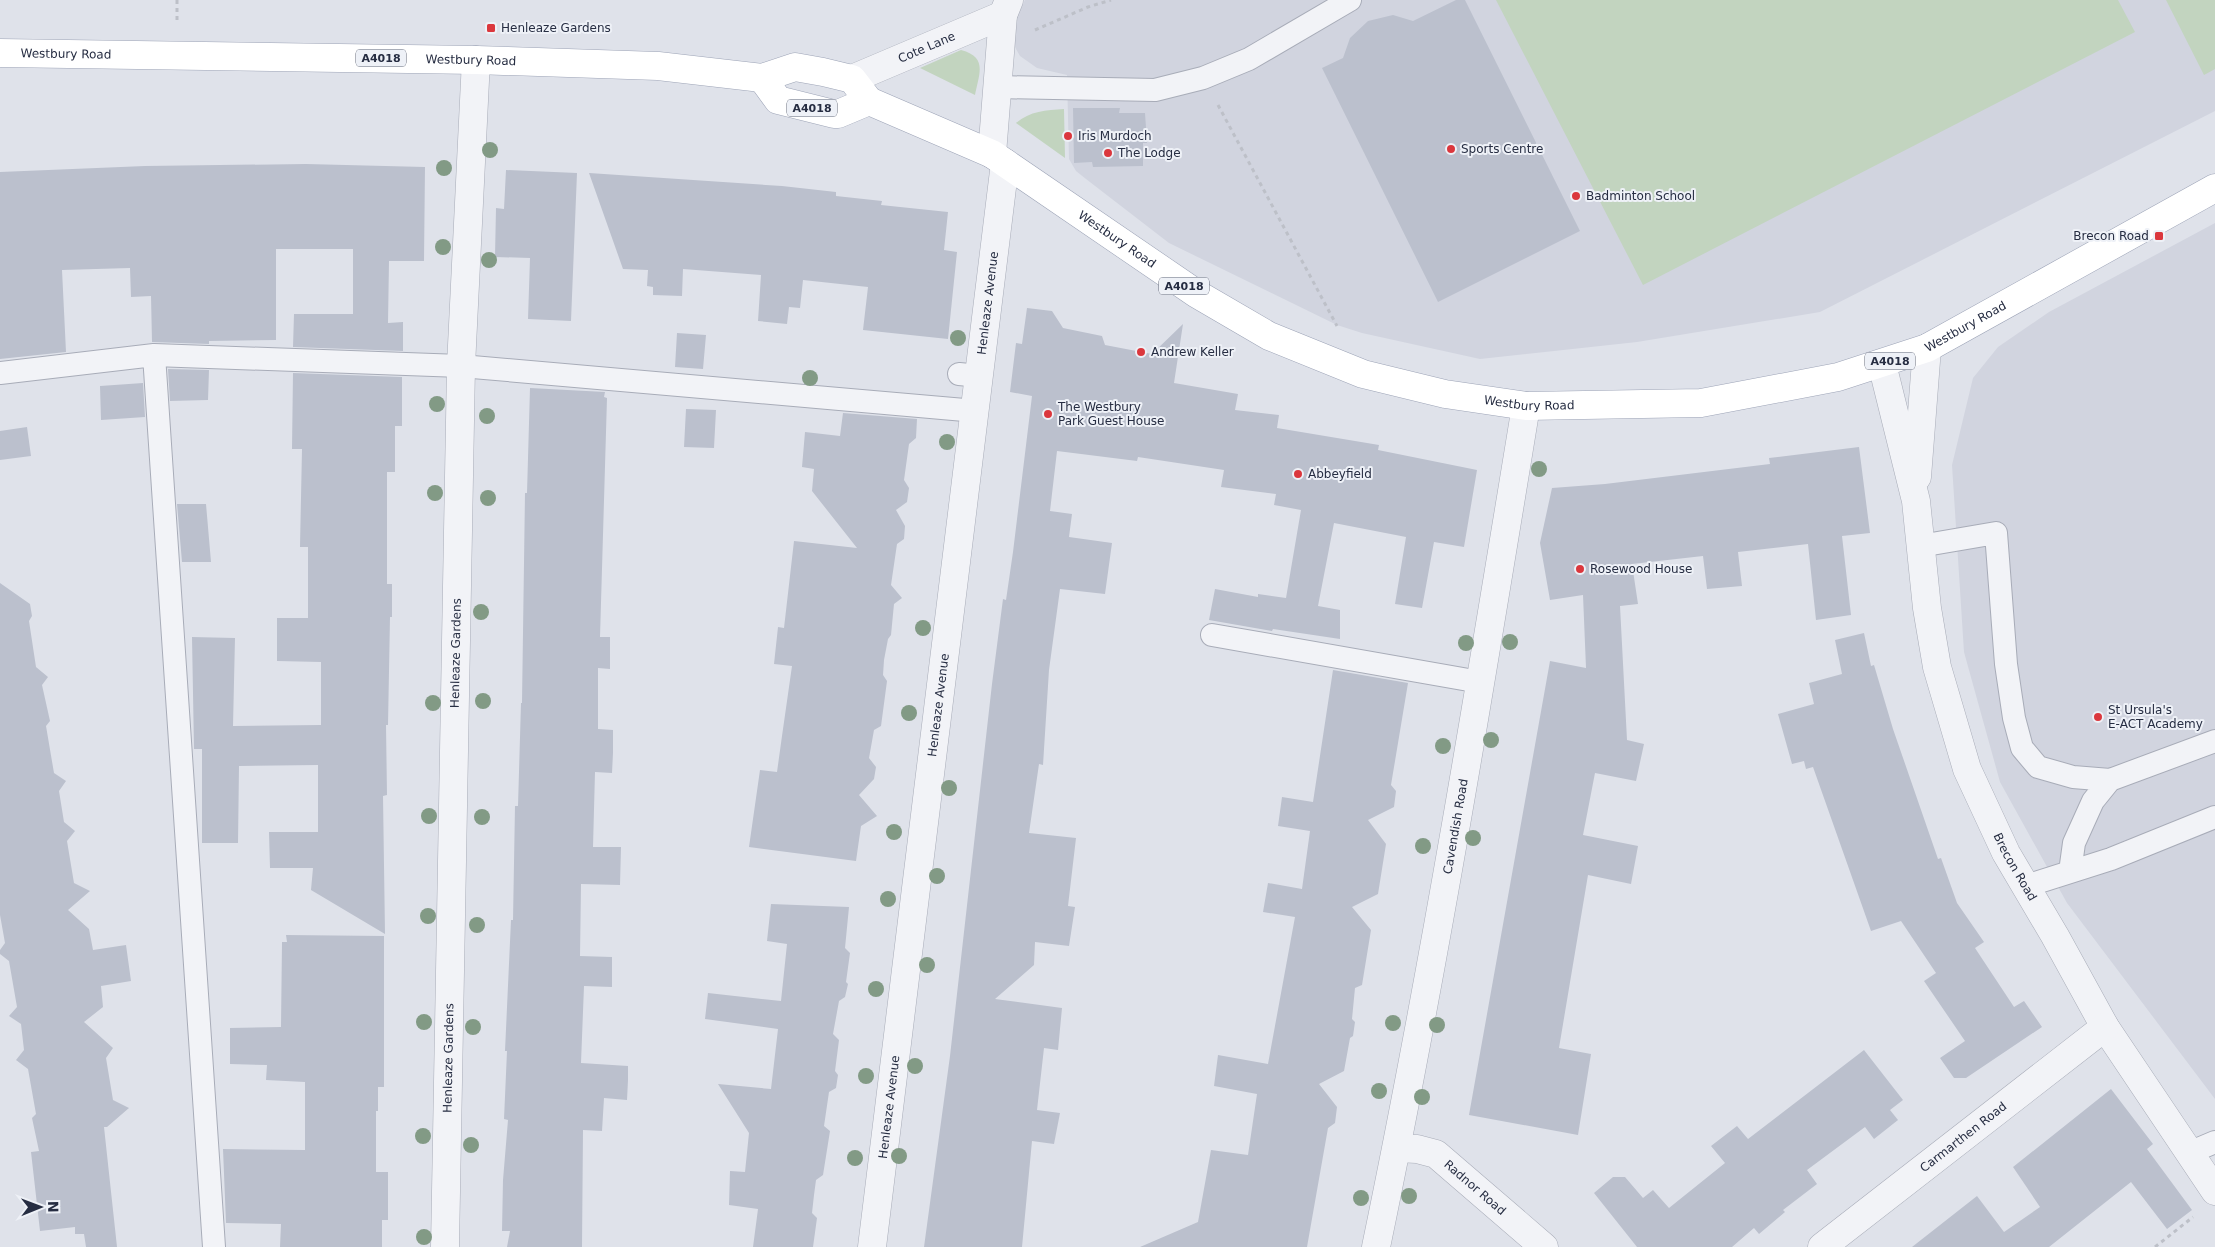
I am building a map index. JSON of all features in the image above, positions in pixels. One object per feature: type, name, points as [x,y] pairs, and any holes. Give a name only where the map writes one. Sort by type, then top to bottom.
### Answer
[{"type":"main road","name":"Westbury Road","points":[[0,53],[476,60],[658,66],[762,78],[795,66],[852,79],[870,100],[999,159],[1197,294],[1269,336],[1363,374],[1444,394],[1526,406],[1701,403],[1838,377],[1882,364],[1927,348],[2215,188]]},
{"type":"main road","name":"A4018","points":[[762,78],[778,100],[834,114],[870,100]]},
{"type":"street","name":"Cote Lane","points":[[852,79],[1006,8]]},
{"type":"street","name":"Cote Lane","points":[[999,159],[998,86],[1006,8]]},
{"type":"street","name":"Henleaze Gardens","points":[[445,1247],[462,366],[476,60]]},
{"type":"street","name":"Henleaze Avenue","points":[[872,1247],[976,410],[969,375],[999,159]]},
{"type":"street","name":"Brecon Road","points":[[1916,501],[1927,348]]},
{"type":"street","name":"Brecon Road","points":[[1882,364],[1916,501],[1920,546],[1937,667],[1967,769],[2006,853],[2105,1027],[2189,1153],[2207,1201]]},
{"type":"street","name":"Cavendish Road","points":[[1376,1247],[1397,1148],[1480,682],[1526,406]]},
{"type":"street","name":"Carmarthen Road","points":[[1822,1247],[2105,1027]]},
{"type":"street","name":"Radnor Road","points":[[1397,1148],[1417,1149],[1436,1154],[1544,1247]]},
{"type":"lane","points":[[998,86],[1155,90],[1252,67],[1350,0]]},
{"type":"lane","points":[[154,355],[214,1247]]},
{"type":"lane","points":[[0,373],[154,355],[462,366],[976,410]]},
{"type":"lane","points":[[1920,546],[1996,533],[2006,664],[2014,718],[2022,748],[2038,767],[2073,777],[2110,780],[2215,741]]},
{"type":"lane","points":[[1212,635],[1480,682]]},
{"type":"lane","points":[[2070,872],[2074,843],[2093,801],[2110,780]]},
{"type":"lane","points":[[2026,886],[2111,859],[2215,817]]},
{"type":"lane","points":[[2189,1153],[2215,1142]]},
{"type":"path","points":[[1028,33],[1088,7],[1111,0]]},
{"type":"path","points":[[1203,78],[1363,374]]},
{"type":"path","points":[[2155,1247],[2207,1201]]},
{"type":"shaded area","name":"Badminton School","points":[[1025,0],[2215,0],[2215,111],[1820,312],[1637,342],[1480,359],[1362,333],[1337,325],[1169,243],[1086,179],[1076,171],[1069,159],[1067,75],[1037,68],[1020,56],[1011,40],[1015,20]]},
{"type":"shaded area","name":"St Ursula's E-ACT Academy","points":[[2215,223],[2215,1099],[2067,903],[2000,782],[1964,652],[1952,465],[1973,378],[1998,347],[2049,312]]},
{"type":"green space","points":[[1496,0],[2118,0],[2135,32],[1643,285]]},
{"type":"green space","points":[[2166,0],[2215,0],[2215,69],[2204,75]]},
{"type":"green space","points":[[961,50],[975,57],[980,67],[975,95],[920,68]]},
{"type":"green space","points":[[1064,109],[1065,158],[1016,123],[1033,114]]},
{"type":"building","name":"Sports Centre","points":[[1456,0],[1465,0],[1580,231],[1438,302],[1322,68],[1343,58],[1350,38],[1368,21],[1393,15],[1413,21]]},
{"type":"building","name":"The Lodge","points":[[1073,108],[1120,108],[1119,113],[1145,113],[1147,143],[1143,143],[1143,166],[1093,167],[1092,162],[1074,163]]},
{"type":"building","points":[[306,164],[425,167],[424,261],[389,261],[388,323],[403,322],[403,351],[293,347],[294,314],[353,314],[353,249],[276,249],[276,340],[209,341],[209,344],[152,342],[151,296],[131,297],[130,268],[62,270],[66,352],[0,359],[0,172],[145,166]]},
{"type":"building","points":[[506,170],[577,173],[571,321],[528,319],[530,258],[495,257],[496,208],[504,209]]},
{"type":"building","points":[[589,173],[782,186],[836,192],[836,196],[882,201],[881,205],[948,212],[944,250],[957,252],[948,339],[863,330],[868,287],[803,280],[800,308],[789,307],[787,324],[758,321],[761,275],[683,269],[682,296],[653,295],[653,287],[647,286],[648,270],[623,269]]},
{"type":"building","points":[[1027,308],[1052,311],[1063,328],[1102,336],[1105,345],[1152,354],[1183,324],[1174,383],[1238,394],[1235,410],[1279,415],[1277,428],[1379,445],[1378,450],[1477,470],[1464,547],[1434,542],[1422,608],[1395,604],[1406,537],[1334,523],[1318,606],[1340,610],[1340,639],[1273,629],[1272,631],[1209,620],[1215,589],[1258,597],[1258,594],[1286,598],[1301,510],[1274,505],[1276,494],[1221,487],[1224,470],[1138,457],[1137,461],[1057,451],[1050,511],[1072,514],[1069,537],[1112,543],[1105,594],[1060,589],[1049,670],[1043,765],[1039,764],[1029,833],[1076,838],[1068,906],[1075,907],[1069,946],[1035,942],[1034,965],[995,999],[1062,1008],[1058,1050],[1044,1048],[1037,1110],[1060,1113],[1054,1144],[1032,1141],[1022,1247],[924,1247],[950,1056],[992,684],[1003,599],[1006,600],[1013,552],[1032,396],[1010,392],[1016,343],[1022,344]]},
{"type":"building","points":[[677,333],[706,335],[703,369],[675,367]]},
{"type":"building","points":[[168,369],[209,370],[208,400],[170,401]]},
{"type":"building","points":[[293,373],[402,377],[402,426],[395,426],[395,472],[387,472],[387,584],[392,584],[392,617],[390,617],[388,725],[386,725],[387,795],[383,796],[385,934],[311,890],[313,868],[270,868],[269,832],[318,832],[318,765],[239,766],[238,843],[202,843],[202,749],[194,749],[192,637],[235,638],[233,726],[321,725],[321,662],[277,661],[277,618],[308,618],[308,547],[300,547],[302,449],[292,449]]},
{"type":"building","points":[[143,383],[145,417],[101,420],[100,386]]},
{"type":"building","points":[[530,388],[605,392],[604,397],[607,398],[600,637],[610,637],[610,669],[598,668],[598,729],[613,730],[613,753],[612,773],[595,772],[593,847],[621,847],[620,885],[581,884],[580,956],[612,957],[612,987],[584,986],[581,1063],[628,1066],[628,1080],[627,1100],[604,1098],[602,1131],[583,1130],[582,1247],[507,1247],[510,1231],[502,1231],[503,1180],[508,1120],[504,1119],[507,1051],[505,1051],[511,920],[513,920],[515,806],[518,806],[522,703],[525,493],[527,493]]},
{"type":"building","points":[[686,409],[716,410],[714,448],[684,447]]},
{"type":"building","points":[[843,413],[917,419],[916,438],[909,444],[904,480],[909,488],[907,502],[896,510],[905,526],[904,539],[897,544],[891,585],[902,598],[894,604],[891,635],[888,639],[884,660],[883,675],[887,681],[881,726],[874,730],[869,758],[876,767],[874,779],[859,795],[877,816],[861,826],[856,861],[749,847],[760,770],[777,772],[792,666],[774,664],[778,627],[784,628],[794,541],[857,548],[812,491],[814,469],[802,467],[805,432],[840,436]]},
{"type":"building","points":[[27,427],[31,456],[0,460],[0,431]]},
{"type":"building","points":[[1859,447],[1870,533],[1842,536],[1851,615],[1816,620],[1808,544],[1738,552],[1742,586],[1707,589],[1703,556],[1632,564],[1638,604],[1620,606],[1627,740],[1644,744],[1636,781],[1595,773],[1583,835],[1638,846],[1631,884],[1588,875],[1559,1048],[1591,1054],[1578,1135],[1469,1115],[1550,661],[1586,668],[1583,595],[1550,600],[1540,543],[1552,488],[1605,484],[1770,464],[1769,458]]},
{"type":"building","points":[[177,504],[206,504],[211,562],[182,562]]},
{"type":"building","points":[[0,583],[30,604],[32,616],[29,621],[36,667],[48,677],[42,685],[50,721],[46,726],[54,773],[66,781],[59,791],[64,822],[75,831],[67,841],[74,883],[90,891],[68,910],[89,929],[93,950],[126,945],[131,981],[101,986],[103,1007],[84,1022],[113,1048],[106,1058],[113,1100],[129,1108],[107,1127],[104,1127],[117,1247],[86,1247],[84,1234],[75,1234],[75,1227],[40,1231],[31,1152],[39,1151],[32,1118],[36,1114],[28,1069],[16,1060],[24,1050],[21,1024],[9,1016],[17,1007],[9,961],[0,954],[0,950],[5,943],[0,915]]},
{"type":"building","points":[[1864,633],[1871,666],[1874,665],[1893,729],[1938,859],[1941,858],[1957,903],[1984,942],[1975,948],[2014,1007],[2024,1001],[2042,1027],[1966,1078],[1954,1078],[1940,1058],[1965,1041],[1924,981],[1936,973],[1901,921],[1871,931],[1813,767],[1806,769],[1804,761],[1792,764],[1778,714],[1814,704],[1809,683],[1842,674],[1835,640]]},
{"type":"building","points":[[1333,670],[1408,683],[1391,785],[1396,791],[1394,807],[1368,820],[1386,844],[1378,894],[1352,907],[1371,930],[1362,985],[1355,988],[1352,1019],[1355,1022],[1353,1036],[1350,1038],[1344,1071],[1319,1084],[1337,1107],[1335,1123],[1328,1128],[1307,1247],[1140,1247],[1198,1222],[1211,1150],[1248,1155],[1257,1094],[1214,1086],[1218,1055],[1268,1064],[1295,917],[1263,912],[1268,883],[1302,889],[1310,831],[1278,826],[1282,797],[1313,802]]},
{"type":"building","points":[[771,904],[849,907],[845,948],[850,953],[846,982],[848,984],[845,997],[839,1001],[833,1034],[839,1040],[835,1071],[838,1075],[836,1088],[829,1092],[824,1126],[830,1131],[823,1175],[816,1180],[812,1213],[817,1218],[813,1247],[753,1247],[758,1209],[729,1205],[730,1171],[745,1172],[749,1133],[718,1084],[771,1089],[778,1029],[705,1019],[708,993],[781,1001],[787,944],[767,941]]},
{"type":"building","points":[[286,935],[384,936],[384,1087],[378,1087],[378,1111],[376,1111],[376,1172],[388,1172],[388,1220],[382,1220],[382,1247],[280,1247],[281,1224],[226,1223],[223,1149],[305,1150],[305,1082],[266,1080],[267,1065],[230,1064],[230,1028],[281,1027],[282,942],[287,942]]},
{"type":"building","points":[[1864,1050],[1903,1100],[1890,1110],[1898,1120],[1874,1139],[1865,1127],[1807,1170],[1817,1184],[1783,1210],[1785,1212],[1759,1234],[1754,1228],[1732,1247],[1637,1247],[1594,1193],[1613,1177],[1625,1177],[1643,1198],[1653,1190],[1669,1208],[1725,1163],[1711,1146],[1737,1126],[1748,1139]]},
{"type":"building","points":[[2111,1089],[2153,1144],[2147,1149],[2192,1210],[2167,1229],[2131,1182],[2049,1247],[1912,1247],[1977,1196],[2004,1232],[2040,1207],[2013,1167]]},
{"type":"place","name":"Henleaze Gardens","points":[[491,28]]},
{"type":"place","name":"Iris Murdoch","points":[[1068,136]]},
{"type":"place","name":"Sports Centre","points":[[1451,149]]},
{"type":"place","name":"The Lodge","points":[[1108,153]]},
{"type":"place","name":"Badminton School","points":[[1576,196]]},
{"type":"place","name":"Brecon Road","points":[[2159,236]]},
{"type":"place","name":"Andrew Keller","points":[[1141,352]]},
{"type":"place","name":"The Westbury Park Guest House","points":[[1048,414]]},
{"type":"place","name":"Abbeyfield","points":[[1298,474]]},
{"type":"place","name":"Rosewood House","points":[[1580,569]]},
{"type":"place","name":"St Ursula's E-ACT Academy","points":[[2098,717]]}]
